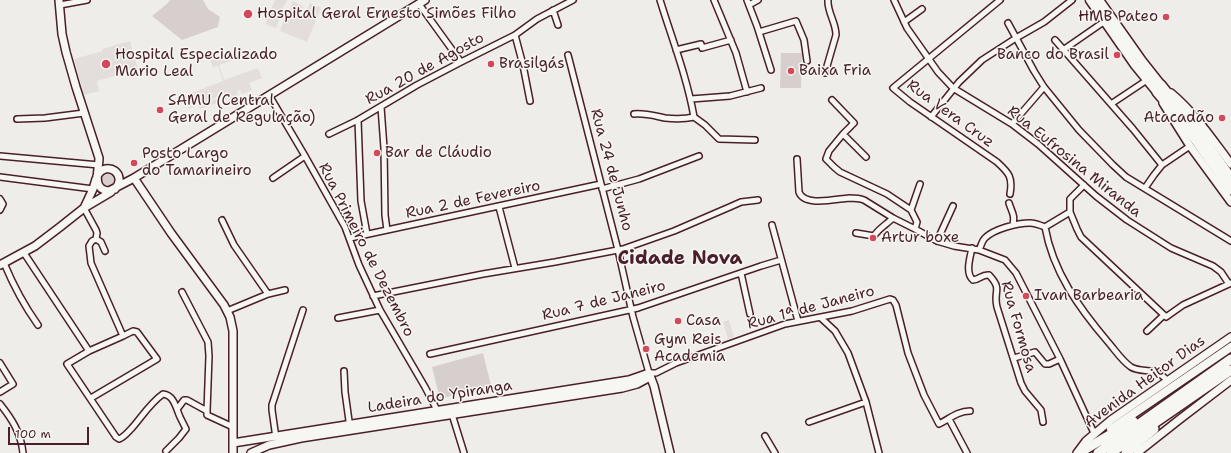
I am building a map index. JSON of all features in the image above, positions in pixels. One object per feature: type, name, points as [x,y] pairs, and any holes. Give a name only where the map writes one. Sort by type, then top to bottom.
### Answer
[{"type":"highway","points":[[1159,88],[1231,178]]},
{"type":"highway","points":[[1184,119],[1231,190]]},
{"type":"highway","points":[[1098,453],[1120,442],[1182,398],[1231,359]]},
{"type":"highway","points":[[1111,453],[1120,442],[1182,398],[1231,370]]},
{"type":"highway","points":[[1078,453],[1120,442]]},
{"type":"main road","points":[[1090,0],[1147,80],[1188,108],[1231,164]]},
{"type":"main road","points":[[1099,0],[1159,88],[1168,112],[1190,146],[1231,202]]},
{"type":"main road","points":[[59,2],[62,34],[70,68],[99,161],[97,177],[85,210]]},
{"type":"main road","points":[[2,264],[24,253],[47,238],[114,190],[422,2]]},
{"type":"main road","points":[[99,161],[116,171],[119,181],[114,190]]},
{"type":"main road","points":[[114,190],[102,190],[98,185],[97,177],[102,170],[112,169],[134,178],[230,317],[233,330],[233,453]]},
{"type":"main road","name":"Avenida Heitor Dias","points":[[1078,453],[1086,441],[1110,420],[1231,336]]},
{"type":"main road","points":[[1217,346],[1231,347]]},
{"type":"main road","points":[[1120,442],[1231,347]]},
{"type":"main road","name":"Ladeira do Ypiranga","points":[[233,443],[276,440],[452,411],[522,405],[629,383],[652,374]]},
{"type":"main road","name":"Rua 24 de Junho","points":[[652,374],[670,453]]},
{"type":"main road","points":[[1137,453],[1231,380]]},
{"type":"main road","points":[[1221,388],[1231,386]]},
{"type":"main road","name":"Ladeira do Ypiranga","points":[[251,453],[276,440]]},
{"type":"street","points":[[59,2],[86,0]]},
{"type":"street","name":"Rua 20 de Agosto","points":[[330,134],[358,120],[417,85],[515,35],[537,19],[573,0]]},
{"type":"street","points":[[660,0],[691,99],[694,117]]},
{"type":"street","points":[[714,0],[736,52],[747,92]]},
{"type":"street","points":[[758,0],[748,2],[771,70]]},
{"type":"street","name":"Rua Eufrosina Miranda","points":[[894,0],[904,22],[928,59],[953,88],[1012,124],[1038,144],[1111,208],[1146,234],[1171,248],[1218,269],[1230,284]]},
{"type":"street","name":"Rua Vera Cruz","points":[[1000,0],[893,88],[910,102],[997,162],[1006,170],[1011,180],[1010,194]]},
{"type":"street","points":[[932,117],[953,88],[982,60],[1048,20],[1072,0]]},
{"type":"street","points":[[825,73],[836,34],[836,29],[828,8],[828,1]]},
{"type":"street","points":[[422,2],[461,62]]},
{"type":"street","points":[[904,22],[922,9]]},
{"type":"street","points":[[553,10],[558,25]]},
{"type":"street","points":[[759,32],[796,20],[804,40],[807,61]]},
{"type":"street","points":[[1063,50],[1105,21]]},
{"type":"street","points":[[1008,23],[1044,87],[1079,130],[1113,165],[1126,177],[1230,239]]},
{"type":"street","points":[[515,35],[523,64],[530,101]]},
{"type":"street","points":[[676,50],[701,44],[702,48],[731,40]]},
{"type":"street","points":[[1056,40],[1162,165]]},
{"type":"street","name":"Rua 24 de Junho","points":[[568,55],[618,250],[631,310],[652,374]]},
{"type":"street","points":[[1111,104],[1147,80]]},
{"type":"street","points":[[1012,124],[1044,87]]},
{"type":"street","points":[[691,99],[726,97],[761,88]]},
{"type":"street","name":"Rua Primeiro de Dezembro","points":[[269,95],[305,156],[350,238],[359,265],[380,310],[439,413]]},
{"type":"street","points":[[832,100],[854,123],[843,134],[827,155],[826,159],[840,172],[886,194],[911,210],[917,222],[916,229]]},
{"type":"street","points":[[381,107],[384,148],[385,215],[387,230]]},
{"type":"street","points":[[16,119],[45,118],[84,113]]},
{"type":"street","points":[[634,114],[672,118],[694,117],[705,125],[719,139],[756,140]]},
{"type":"street","points":[[358,120],[361,201],[367,234]]},
{"type":"street","points":[[843,134],[866,157]]},
{"type":"street","points":[[1145,188],[1162,165],[1190,146]]},
{"type":"street","points":[[0,156],[99,161]]},
{"type":"street","points":[[273,178],[305,156]]},
{"type":"street","name":"Rua 2 de Fevereiro","points":[[350,238],[639,179],[699,156]]},
{"type":"street","points":[[797,159],[799,192],[803,198],[824,201],[849,198],[864,200],[893,218],[937,241],[954,246],[972,248],[1005,260],[1016,273],[1060,359],[1094,433]]},
{"type":"street","points":[[0,177],[93,189]]},
{"type":"street","points":[[911,210],[920,184]]},
{"type":"street","points":[[1084,185],[1070,199],[1070,212],[1081,237],[1166,317],[1183,305],[1230,284]]},
{"type":"street","points":[[0,199],[2,204],[0,210]]},
{"type":"street","points":[[373,296],[515,268],[618,250],[674,231],[741,202],[758,200]]},
{"type":"street","points":[[1009,203],[1013,211],[1013,225]]},
{"type":"street","points":[[937,241],[953,206]]},
{"type":"street","points":[[499,207],[515,268]]},
{"type":"street","points":[[85,210],[97,233],[96,238],[90,243],[89,246],[91,264],[123,336]]},
{"type":"street","points":[[1045,227],[1070,212]]},
{"type":"street","points":[[856,233],[874,236],[876,232],[883,228],[893,218]]},
{"type":"street","points":[[222,220],[237,250],[268,294]]},
{"type":"street","points":[[979,250],[987,237],[1003,228],[1031,222],[1045,227]]},
{"type":"street","points":[[772,225],[798,321]]},
{"type":"street","points":[[1045,227],[1051,250],[1063,279],[1073,297],[1099,331],[1130,365],[1138,369],[1157,373],[1168,381]]},
{"type":"street","points":[[96,238],[106,251]]},
{"type":"street","name":"Rua Formosa","points":[[972,248],[969,267],[970,275],[973,280],[976,280],[986,274],[989,275],[996,284],[998,290],[996,303],[1021,384],[1041,410],[1043,422]]},
{"type":"street","points":[[24,253],[89,351]]},
{"type":"street","name":"Rua 7 de Janeiro","points":[[430,354],[631,310],[781,260]]},
{"type":"street","points":[[2,264],[22,302],[38,325]]},
{"type":"street","points":[[741,273],[750,314]]},
{"type":"street","points":[[227,311],[268,294],[284,290]]},
{"type":"street","points":[[182,292],[208,342],[207,415],[234,427]]},
{"type":"street","name":"Rua 1ª de Janeiro","points":[[652,374],[676,363],[770,329],[810,318],[821,318],[852,311],[890,299],[893,300],[896,306],[908,353],[933,415],[939,424],[949,419]]},
{"type":"street","points":[[276,440],[272,405],[303,310]]},
{"type":"street","points":[[338,318],[380,310]]},
{"type":"street","points":[[1147,331],[1164,315]]},
{"type":"street","points":[[821,318],[835,331],[850,357],[866,402],[879,453]]},
{"type":"street","points":[[90,398],[157,359],[137,332],[133,331],[89,351],[67,364],[116,438],[119,439],[140,420],[156,399],[163,394],[167,395],[178,408],[186,430],[166,451]]},
{"type":"street","points":[[1014,358],[1035,352],[1045,364],[1049,364],[1060,359]]},
{"type":"street","points":[[0,362],[13,384],[0,392]]},
{"type":"street","points":[[344,371],[345,392],[350,428]]},
{"type":"street","points":[[178,408],[184,400],[187,400],[207,411]]},
{"type":"street","points":[[808,422],[866,402]]},
{"type":"street","points":[[0,404],[3,411],[17,429],[23,453]]},
{"type":"street","points":[[452,411],[464,453]]},
{"type":"street","points":[[968,453],[949,419],[960,412],[970,411]]},
{"type":"street","points":[[766,436],[775,453]]},
{"type":"shaded area","points":[[170,0],[203,0],[208,9],[220,17],[218,27],[182,40],[152,16]]},
{"type":"shaded area","points":[[275,0],[287,0],[282,10],[288,13],[293,1],[303,6],[299,17],[303,19],[310,3],[321,8],[307,42],[280,31],[284,20],[280,18],[276,28],[265,24]]},
{"type":"shaded area","name":"Hospital Especializado Mario Leal","points":[[130,41],[138,69],[97,81],[99,91],[84,95],[74,59],[103,51],[102,49]]},
{"type":"shaded area","points":[[242,47],[245,56],[219,65],[224,80],[258,68],[262,78],[249,83],[252,90],[242,94],[240,90],[237,91],[238,95],[222,101],[220,96],[212,99],[216,99],[217,103],[200,109],[197,102],[191,104],[192,107],[189,109],[184,96],[223,81],[218,66],[213,67],[210,59]]},
{"type":"shaded area","name":"Baixa Fria","points":[[781,53],[802,53],[801,88],[780,88]]},
{"type":"shaded area","points":[[105,172],[111,172],[115,176],[115,182],[111,186],[105,186],[101,182],[101,176]]},
{"type":"shaded area","points":[[729,320],[734,337],[728,339],[723,322]]},
{"type":"shaded area","points":[[483,353],[491,385],[440,399],[432,367]]},
{"type":"place","name":"Hospital Geral Ernesto Simões Filho","points":[[248,14]]},
{"type":"place","name":"HMB Pateo","points":[[1166,17]]},
{"type":"place","name":"Banco do Brasil","points":[[1117,55]]},
{"type":"place","name":"Hospital Especializado Mario Leal","points":[[106,64]]},
{"type":"place","name":"Brasilgás","points":[[491,64]]},
{"type":"place","name":"Baixa Fria","points":[[791,71]]},
{"type":"place","name":"SAMU (Central Geral de Regulação)","points":[[160,110]]},
{"type":"place","name":"Atacadão","points":[[1222,118]]},
{"type":"place","name":"Bar de Cláudio","points":[[377,153]]},
{"type":"place","name":"Posto Largo do Tamarineiro","points":[[134,163]]},
{"type":"place","name":"Artur boxe","points":[[873,238]]},
{"type":"place","name":"Ivan Barbearia","points":[[1026,296]]},
{"type":"place","name":"Casa","points":[[678,321]]},
{"type":"place","name":"Gym Reis Academia","points":[[646,349]]},
{"type":"district","name":"Cidade Nova","points":[[680,259]]}]
